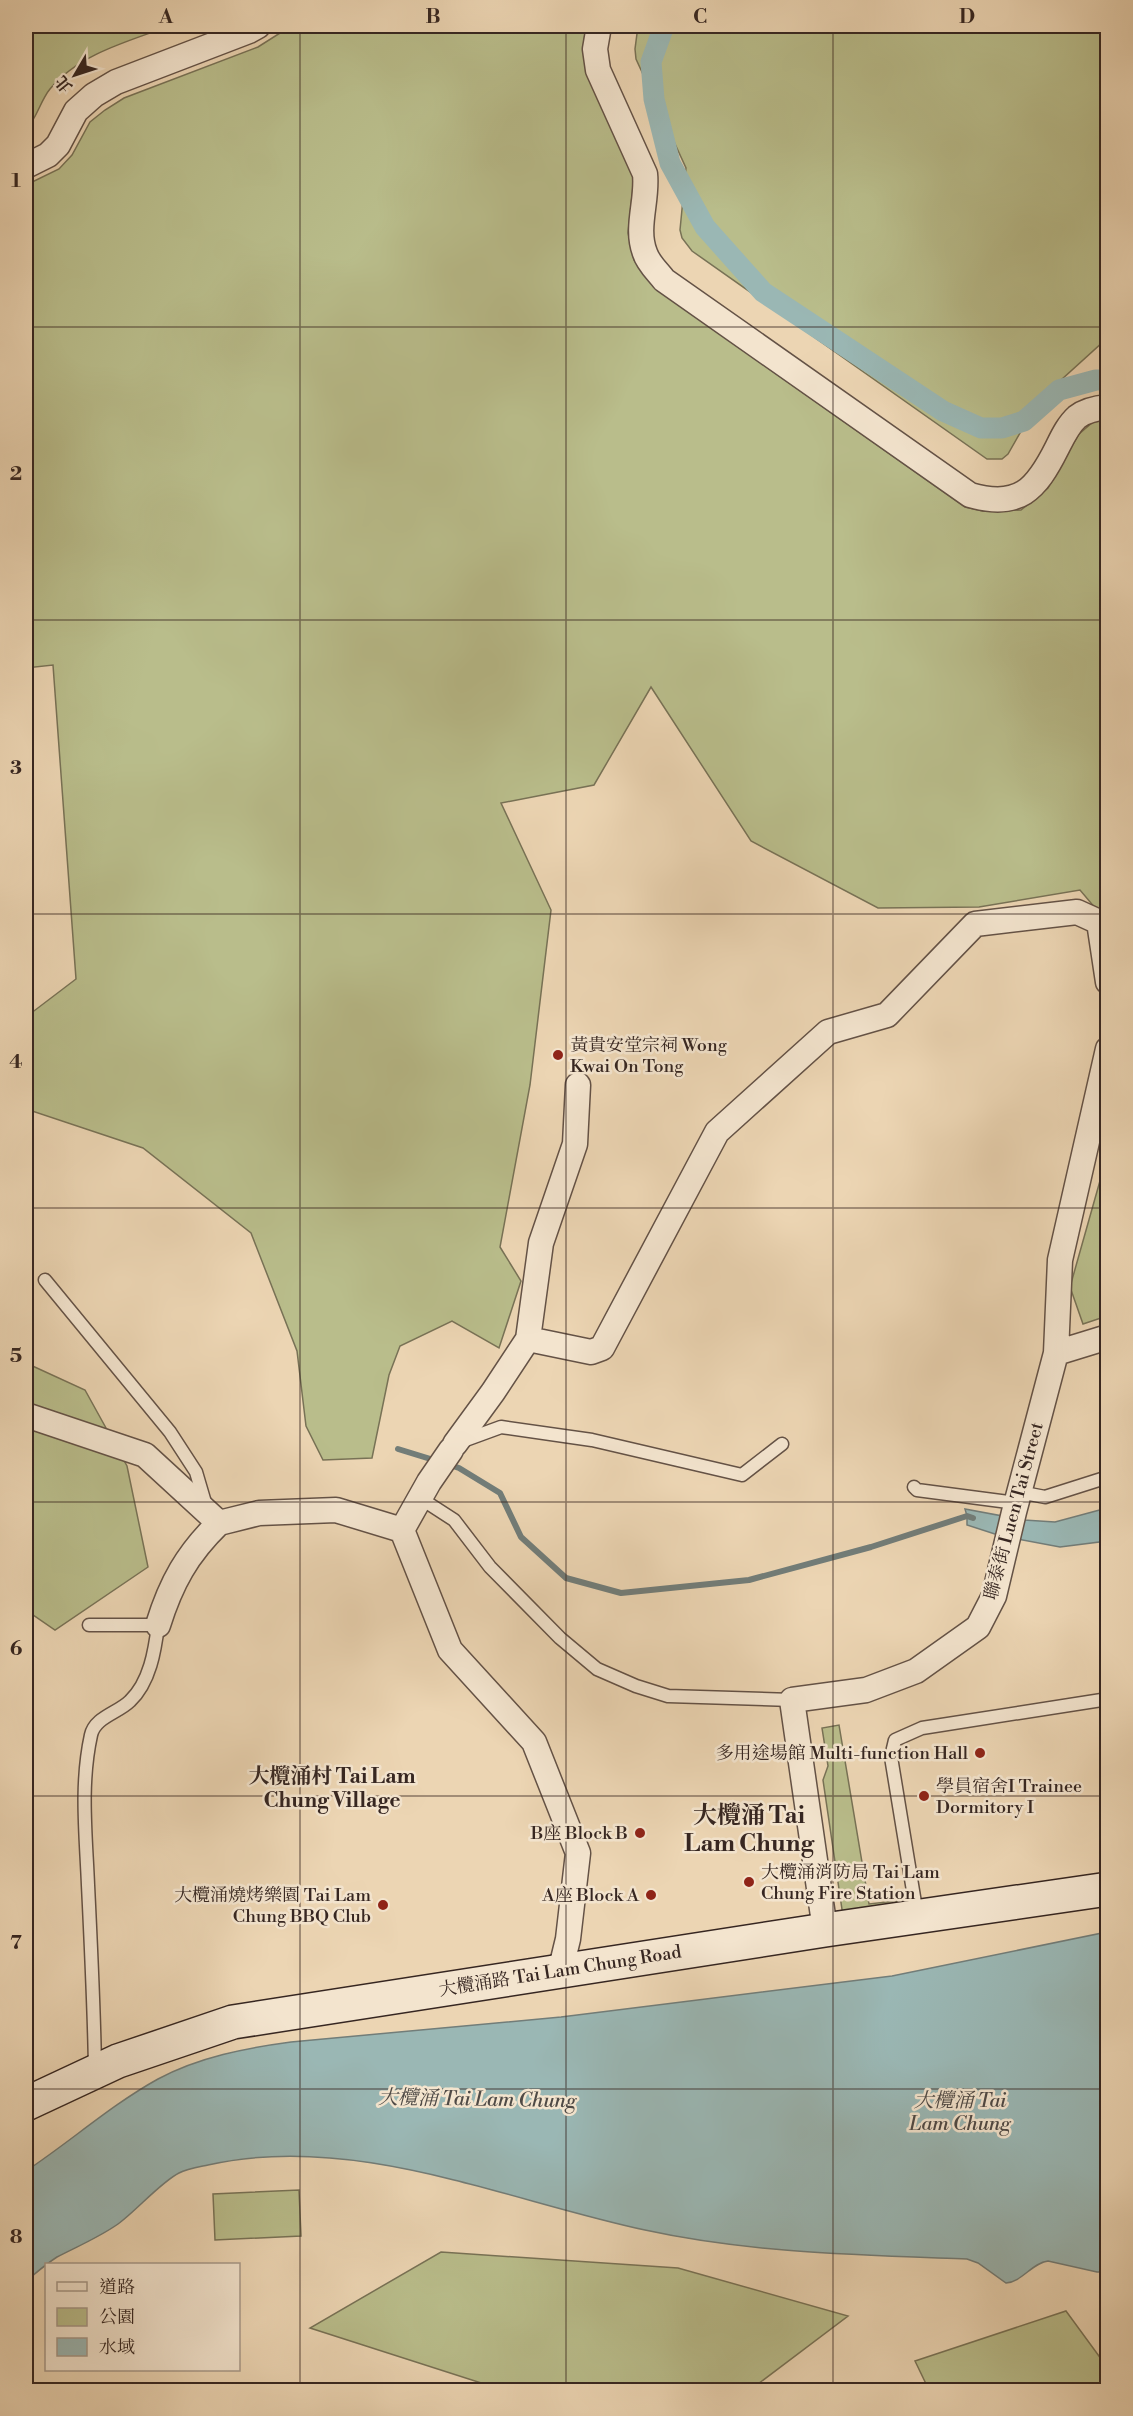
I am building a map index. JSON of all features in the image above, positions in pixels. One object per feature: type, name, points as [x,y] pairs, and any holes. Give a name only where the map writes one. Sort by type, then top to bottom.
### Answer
[{"type":"street","points":[[26,166],[48,155],[58,145],[76,111],[94,95],[116,82],[258,26]]},
{"type":"street","points":[[599,26],[595,49],[598,70],[645,174],[647,190],[640,232],[645,255],[664,280],[970,495],[984,499],[1016,498],[1027,491],[1043,474],[1073,422],[1088,411],[1107,407]]},
{"type":"street","points":[[528,1339],[591,1353],[602,1348],[717,1132],[828,1032],[887,1015],[975,924],[1077,912],[1099,922],[1107,982]]},
{"type":"street","name":"聯泰街 Luen Tai Street","points":[[792,1700],[866,1690],[916,1671],[978,1626],[994,1596],[1016,1502],[1056,1353],[1060,1260],[1107,1049]]},
{"type":"street","points":[[402,1530],[424,1490],[528,1339],[541,1243],[575,1144],[578,1085]]},
{"type":"street","points":[[1056,1353],[1107,1337]]},
{"type":"street","points":[[26,1415],[145,1455],[214,1518],[258,1513],[336,1510],[402,1530]]},
{"type":"street","points":[[158,1625],[169,1591],[214,1518]]},
{"type":"street","points":[[402,1530],[450,1650],[534,1742],[578,1852],[568,1939],[560,1972]]},
{"type":"street","points":[[792,1700],[825,1930]]},
{"type":"street","name":"大欖涌路 Tai Lam Chung Road","points":[[26,2104],[117,2061],[233,2022],[825,1930],[1107,1889]]},
{"type":"lane","points":[[45,1280],[170,1432],[196,1472],[214,1518]]},
{"type":"lane","points":[[453,1447],[501,1427],[592,1440],[742,1474],[782,1444]]},
{"type":"lane","points":[[914,1486],[917,1490],[1016,1502],[1045,1497],[1107,1477]]},
{"type":"lane","points":[[424,1490],[454,1520],[490,1567],[560,1638],[597,1669],[636,1686],[668,1696],[792,1700]]},
{"type":"lane","points":[[89,1624],[158,1625],[155,1650],[143,1683],[132,1700],[116,1713],[100,1719],[91,1733],[83,1798],[95,2072]]},
{"type":"lane","points":[[917,1916],[891,1758],[894,1740],[922,1728],[1107,1699]]},
{"type":"green space","points":[[26,26],[170,26],[122,43],[75,66],[50,89],[26,129]]},
{"type":"green space","points":[[291,26],[586,26],[583,49],[587,74],[634,177],[628,233],[634,260],[656,289],[965,507],[983,511],[1021,510],[1048,488],[1079,434],[1093,422],[1107,420],[1107,922],[1080,890],[979,907],[878,908],[751,841],[651,687],[594,785],[501,803],[551,910],[530,1085],[500,1247],[521,1281],[499,1348],[452,1321],[400,1346],[389,1375],[372,1458],[323,1460],[306,1426],[297,1351],[251,1233],[143,1148],[26,1109],[26,1017],[76,979],[53,665],[26,668],[26,185],[59,169],[72,155],[90,122],[124,98],[258,47]]},
{"type":"green space","points":[[638,26],[1107,26],[1107,344],[1103,342],[1039,400],[1008,454],[1002,459],[987,459],[692,251],[682,238],[680,230],[686,168],[636,59]]},
{"type":"green space","points":[[1107,1156],[1107,1316],[1083,1324],[1070,1287]]},
{"type":"green space","points":[[26,1363],[85,1390],[127,1466],[148,1567],[55,1630],[26,1610]]},
{"type":"green space","points":[[839,1725],[869,1904],[904,1900],[906,1913],[844,1923],[823,1780],[828,1766],[822,1728]]},
{"type":"green space","points":[[299,2190],[301,2236],[215,2240],[213,2194]]},
{"type":"green space","points":[[441,2252],[678,2268],[848,2316],[750,2390],[503,2390],[310,2328]]},
{"type":"green space","points":[[1066,2311],[1107,2367],[1107,2390],[929,2390],[915,2361]]},
{"type":"water","points":[[1107,1508],[1107,1541],[1060,1547],[1001,1536],[967,1525],[965,1509],[1024,1520],[1055,1522]]},
{"type":"water","name":"大欖涌 Tai Lam Chung","points":[[1107,1932],[1107,2272],[1097,2272],[1048,2261],[1042,2262],[1012,2282],[1006,2283],[978,2263],[967,2259],[805,2252],[725,2244],[645,2230],[428,2174],[373,2163],[318,2157],[263,2157],[208,2165],[179,2173],[164,2183],[118,2224],[49,2263],[45,2263],[45,2266],[26,2281],[26,2171],[141,2089],[174,2071],[206,2059],[291,2042],[561,2017],[892,1976]]},
{"type":"waterway","points":[[664,26],[651,62],[654,99],[670,163],[705,227],[763,292],[943,411],[981,428],[1002,428],[1024,421],[1059,390],[1096,380],[1108,380]]},
{"type":"waterway","points":[[398,1449],[437,1461]]},
{"type":"waterway","points":[[447,1464],[459,1468],[500,1493],[521,1537],[566,1578],[621,1593],[749,1580],[871,1547],[967,1516],[973,1518]]},
{"type":"place","name":"黃貴安堂宗祠 Wong Kwai On Tong","points":[[558,1055]]},
{"type":"place","name":"多用途場館 Multi-function Hall","points":[[980,1753]]},
{"type":"place","name":"學員宿舍I Trainee Dormitory I","points":[[924,1796]]},
{"type":"place","name":"B座 Block B","points":[[640,1833]]},
{"type":"place","name":"大欖涌消防局 Tai Lam Chung Fire Station","points":[[749,1882]]},
{"type":"place","name":"A座 Block A","points":[[651,1895]]},
{"type":"place","name":"大欖涌燒烤樂園 Tai Lam Chung BBQ Club","points":[[383,1905]]},
{"type":"district","name":"大欖涌村 Tai Lam Chung Village","points":[[332,1789]]},
{"type":"district","name":"大欖涌 Tai Lam Chung","points":[[749,1830]]}]
